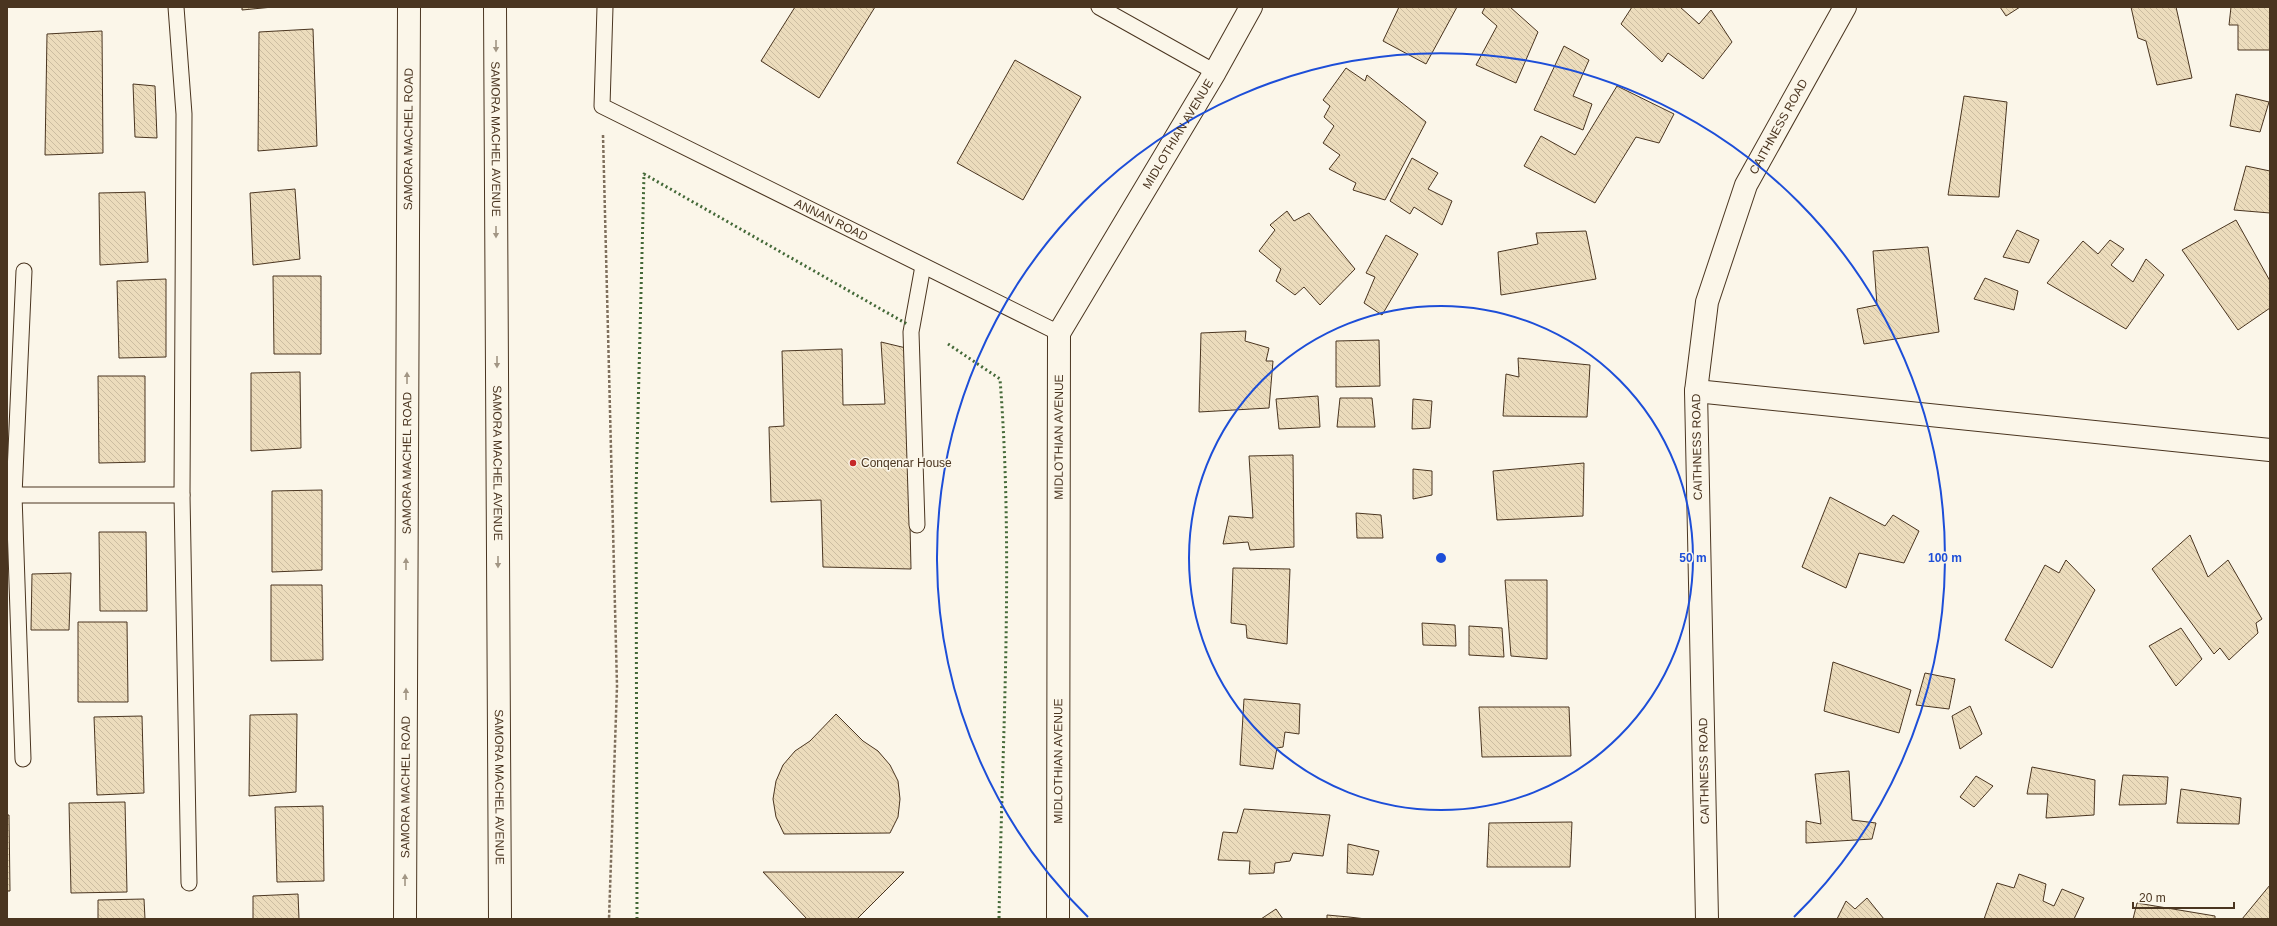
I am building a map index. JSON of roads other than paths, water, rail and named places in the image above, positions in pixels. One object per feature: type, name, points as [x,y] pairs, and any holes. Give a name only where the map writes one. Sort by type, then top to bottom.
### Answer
[{"type":"main road","name":"SAMORA MACHEL ROAD","points":[[405,919],[409,7]]},
{"type":"main road","name":"SAMORA MACHEL AVENUE","points":[[495,7],[500,919]]},
{"type":"main road","name":"MIDLOTHIAN AVENUE","points":[[1058,919],[1059,333],[1215,72],[1251,7]]},
{"type":"main road","name":"CAITHNESS ROAD","points":[[1708,919],[1696,391],[1707,302],[1746,185],[1845,7]]},
{"type":"main road","points":[[1696,391],[2270,450]]},
{"type":"lane","points":[[176,7],[184,114],[182,495],[189,883]]},
{"type":"lane","name":"ANNAN ROAD","points":[[605,7],[602,106],[1059,333]]},
{"type":"lane","points":[[1098,7],[1215,72]]},
{"type":"lane","points":[[917,525],[911,332],[923,266]]},
{"type":"lane","points":[[23,759],[10,495],[24,271]]},
{"type":"lane","points":[[10,495],[182,495]]},
{"type":"place","name":"Conqenar House","points":[[853,463]]}]
